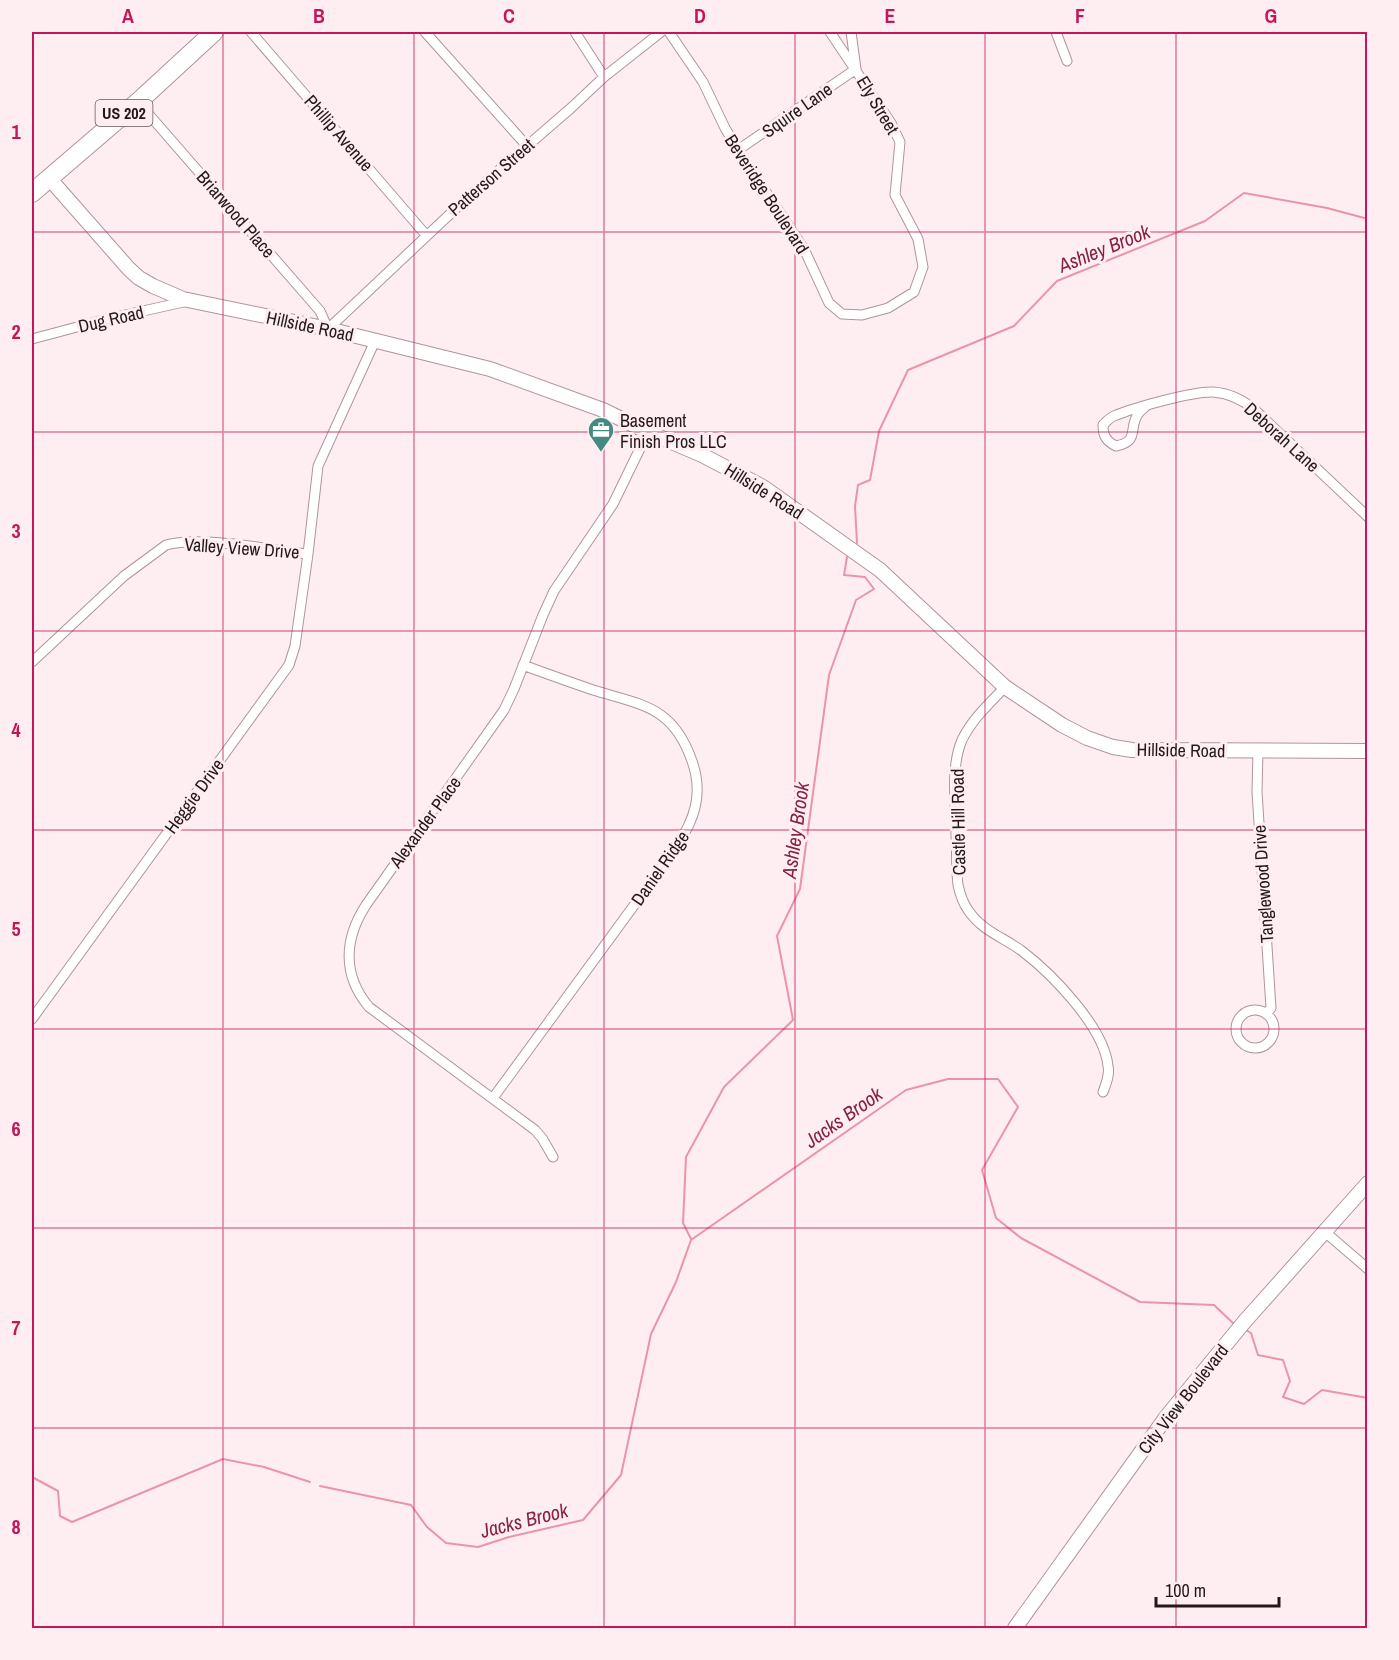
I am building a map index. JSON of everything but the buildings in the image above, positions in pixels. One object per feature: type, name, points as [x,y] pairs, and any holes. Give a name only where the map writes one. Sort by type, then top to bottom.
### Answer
[{"type":"highway","name":"US 202","points":[[32,193],[138,102],[214,32]]},
{"type":"street","name":"Phillip Avenue","points":[[251,32],[426,235]]},
{"type":"street","points":[[425,32],[527,146]]},
{"type":"street","points":[[575,32],[604,77]]},
{"type":"street","name":"Patterson Street","points":[[328,329],[426,235],[604,77],[661,32]]},
{"type":"street","name":"Beveridge Boulevard","points":[[669,32],[704,82],[724,129],[795,233],[825,298],[832,307],[842,314],[854,316],[888,308]]},
{"type":"street","name":"Ely Street","points":[[830,32],[891,123],[900,142],[895,195],[918,239],[924,267],[914,292],[888,308]]},
{"type":"street","points":[[851,32],[856,69]]},
{"type":"street","points":[[1056,32],[1067,61]]},
{"type":"street","name":"Squire Lane","points":[[738,150],[856,69]]},
{"type":"street","name":"Briarwood Place","points":[[138,102],[320,310],[328,329]]},
{"type":"street","name":"Hillside Road","points":[[49,178],[139,278],[168,294],[190,301],[328,329],[450,358],[512,377],[603,410],[702,455],[763,487],[867,560],[1005,687],[1067,728],[1087,738],[1113,747],[1132,750],[1368,751]]},
{"type":"street","name":"Dug Road","points":[[32,339],[107,319],[190,301]]},
{"type":"street","name":"Valley View Drive","points":[[32,662],[124,576],[166,545],[201,542],[308,554],[318,466],[375,341]]},
{"type":"street","name":"Deborah Lane","points":[[1146,406],[1138,414],[1134,433],[1129,441],[1116,446],[1108,441],[1103,434],[1103,425],[1111,417],[1146,406],[1205,392],[1215,392],[1238,399],[1255,410],[1368,518]]},
{"type":"street","name":"Alexander Place","points":[[553,1157],[539,1134],[369,1007],[355,985],[349,963],[351,934],[358,917],[492,729],[509,700],[554,591],[613,504],[648,432]]},
{"type":"street","name":"Heggie Drive","points":[[32,1019],[290,665],[295,646],[308,554]]},
{"type":"street","name":"Daniel Ridge","points":[[493,1098],[676,848],[692,820],[696,797],[696,775],[692,760],[679,735],[664,718],[638,702],[595,691],[523,665]]},
{"type":"street","name":"Castle Hill Road","points":[[1005,687],[968,730],[957,758],[955,780],[957,874],[961,896],[968,910],[981,925],[1022,951],[1075,1003],[1098,1038],[1106,1055],[1109,1068],[1103,1092]]},
{"type":"street","name":"Tanglewood Drive","points":[[1258,752],[1257,792],[1271,1008],[1266,1014]]},
{"type":"street","name":"Tanglewood Drive","points":[[1254,1010],[1266,1014],[1273,1024],[1274,1031],[1269,1042],[1259,1048],[1252,1048],[1242,1043],[1236,1032],[1239,1019],[1254,1010]]},
{"type":"street","name":"City View Boulevard","points":[[1015,1629],[1167,1416],[1241,1326],[1368,1183]]},
{"type":"street","points":[[1325,1232],[1368,1269]]},
{"type":"waterway","name":"Ashley Brook","points":[[857,543],[855,506],[858,485],[870,480],[879,431],[908,370],[1014,326],[1057,281],[1205,221],[1244,193],[1327,208],[1368,219]]},
{"type":"waterway","name":"Ashley Brook","points":[[691,1239],[683,1223],[686,1157],[724,1087],[793,1020],[777,936],[800,889],[829,675],[856,600],[874,589],[865,577],[844,575],[847,557]]},
{"type":"waterway","name":"Jacks Brook","points":[[320,1486],[411,1505],[427,1527],[446,1543],[478,1547],[509,1537],[583,1520],[621,1475],[651,1334],[676,1282],[691,1240],[906,1090],[948,1079],[998,1079],[1018,1107],[982,1170],[996,1218],[1021,1238],[1140,1302],[1214,1305],[1235,1325]]},
{"type":"waterway","name":"Jacks Brook","points":[[1246,1330],[1251,1333],[1258,1355],[1283,1360],[1290,1381],[1283,1397],[1304,1404],[1322,1390],[1368,1398]]},
{"type":"waterway","name":"Jacks Brook","points":[[32,1477],[58,1491],[60,1516],[72,1522],[223,1459],[264,1467],[310,1482]]},
{"type":"place","name":"Basement Finish Pros LLC","points":[[601,453]]}]
